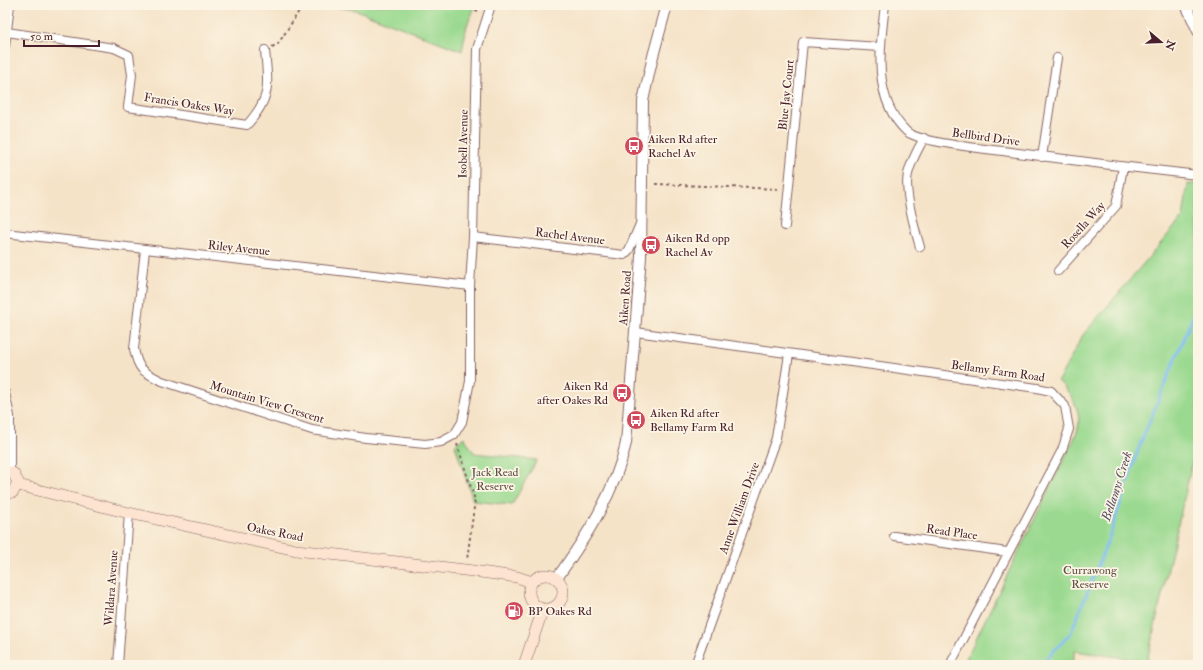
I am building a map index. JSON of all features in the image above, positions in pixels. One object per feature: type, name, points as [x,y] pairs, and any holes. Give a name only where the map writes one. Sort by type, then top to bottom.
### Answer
[{"type":"main road","points":[[5,494],[13,492],[18,485],[18,478],[7,471]]},
{"type":"main road","name":"Oakes Road","points":[[18,485],[129,513],[296,550],[466,570],[517,577],[532,582]]},
{"type":"main road","points":[[546,574],[557,578],[561,585],[562,596],[554,606],[543,609],[536,606],[530,600],[529,588],[532,582],[536,578],[546,574]]},
{"type":"main road","points":[[524,665],[543,609]]},
{"type":"street","points":[[5,46],[10,5]]},
{"type":"street","name":"Aiken Road","points":[[557,578],[572,558],[610,492],[620,466],[626,443],[636,332],[642,220],[643,101],[653,56],[667,5]]},
{"type":"street","name":"Bellbird Drive","points":[[885,5],[880,47],[880,67],[887,104],[907,132],[941,143],[1042,157],[1198,175]]},
{"type":"street","points":[[1186,5],[1198,30]]},
{"type":"street","name":"Isobell Avenue","points":[[470,286],[473,237],[477,49],[490,8]]},
{"type":"street","name":"Francis Oakes Way","points":[[7,32],[114,48],[129,55],[132,75],[128,107],[247,125],[259,112],[268,89],[265,50]]},
{"type":"street","name":"Blue Jay Court","points":[[785,226],[803,42],[880,47]]},
{"type":"street","points":[[1042,157],[1057,58]]},
{"type":"street","points":[[920,247],[912,216],[907,176],[914,157],[924,138]]},
{"type":"street","name":"Rosella Way","points":[[1058,271],[1116,206],[1123,167]]},
{"type":"street","name":"Rachel Avenue","points":[[473,237],[624,255],[633,242],[642,220]]},
{"type":"street","name":"Riley Avenue","points":[[5,232],[145,250],[470,286]]},
{"type":"street","name":"Mountain View Crescent","points":[[145,250],[134,348],[137,362],[143,372],[162,381],[312,430],[366,438],[425,444],[441,442],[454,435]]},
{"type":"street","points":[[454,435],[462,422],[470,381],[470,286]]},
{"type":"street","name":"Bellamy Farm Road","points":[[636,332],[1037,388],[1051,391],[1059,397],[1065,406],[1069,428],[1062,450],[1007,552],[950,665]]},
{"type":"street","name":"Anne William Drive","points":[[695,665],[776,438],[789,354]]},
{"type":"street","points":[[5,393],[10,416],[7,471]]},
{"type":"street","name":"Wildara Avenue","points":[[118,665],[129,513]]},
{"type":"street","name":"Read Place","points":[[894,536],[1007,552]]},
{"type":"path","points":[[265,50],[278,44],[302,5]]},
{"type":"path","points":[[458,5],[466,9],[490,8]]},
{"type":"path","points":[[655,184],[789,189]]},
{"type":"path","points":[[454,435],[475,500],[466,570]]},
{"type":"green space","points":[[323,5],[476,5],[467,25],[462,51],[356,10]]},
{"type":"green space","name":"Currawong Reserve","points":[[1188,184],[1198,184],[1198,437],[1147,661],[1075,651],[1072,665],[963,665],[1077,431],[1079,421],[1077,408],[1067,390],[1058,381],[1083,335],[1183,217]]},
{"type":"green space","name":"Jack Read Reserve","points":[[464,437],[474,453],[537,460],[512,505],[473,501],[455,445]]},
{"type":"waterway","name":"Bellamys Creek","points":[[1040,665],[1071,633],[1109,538],[1139,447],[1198,304]]},
{"type":"place","name":"Aiken Rd after Rachel Av","points":[[634,146]]},
{"type":"place","name":"Aiken Rd opp Rachel Av","points":[[651,245]]},
{"type":"place","name":"Aiken Rd after Oakes Rd","points":[[622,393]]},
{"type":"place","name":"Aiken Rd after Bellamy Farm Rd","points":[[636,420]]},
{"type":"place","name":"BP Oakes Rd","points":[[514,611]]}]
